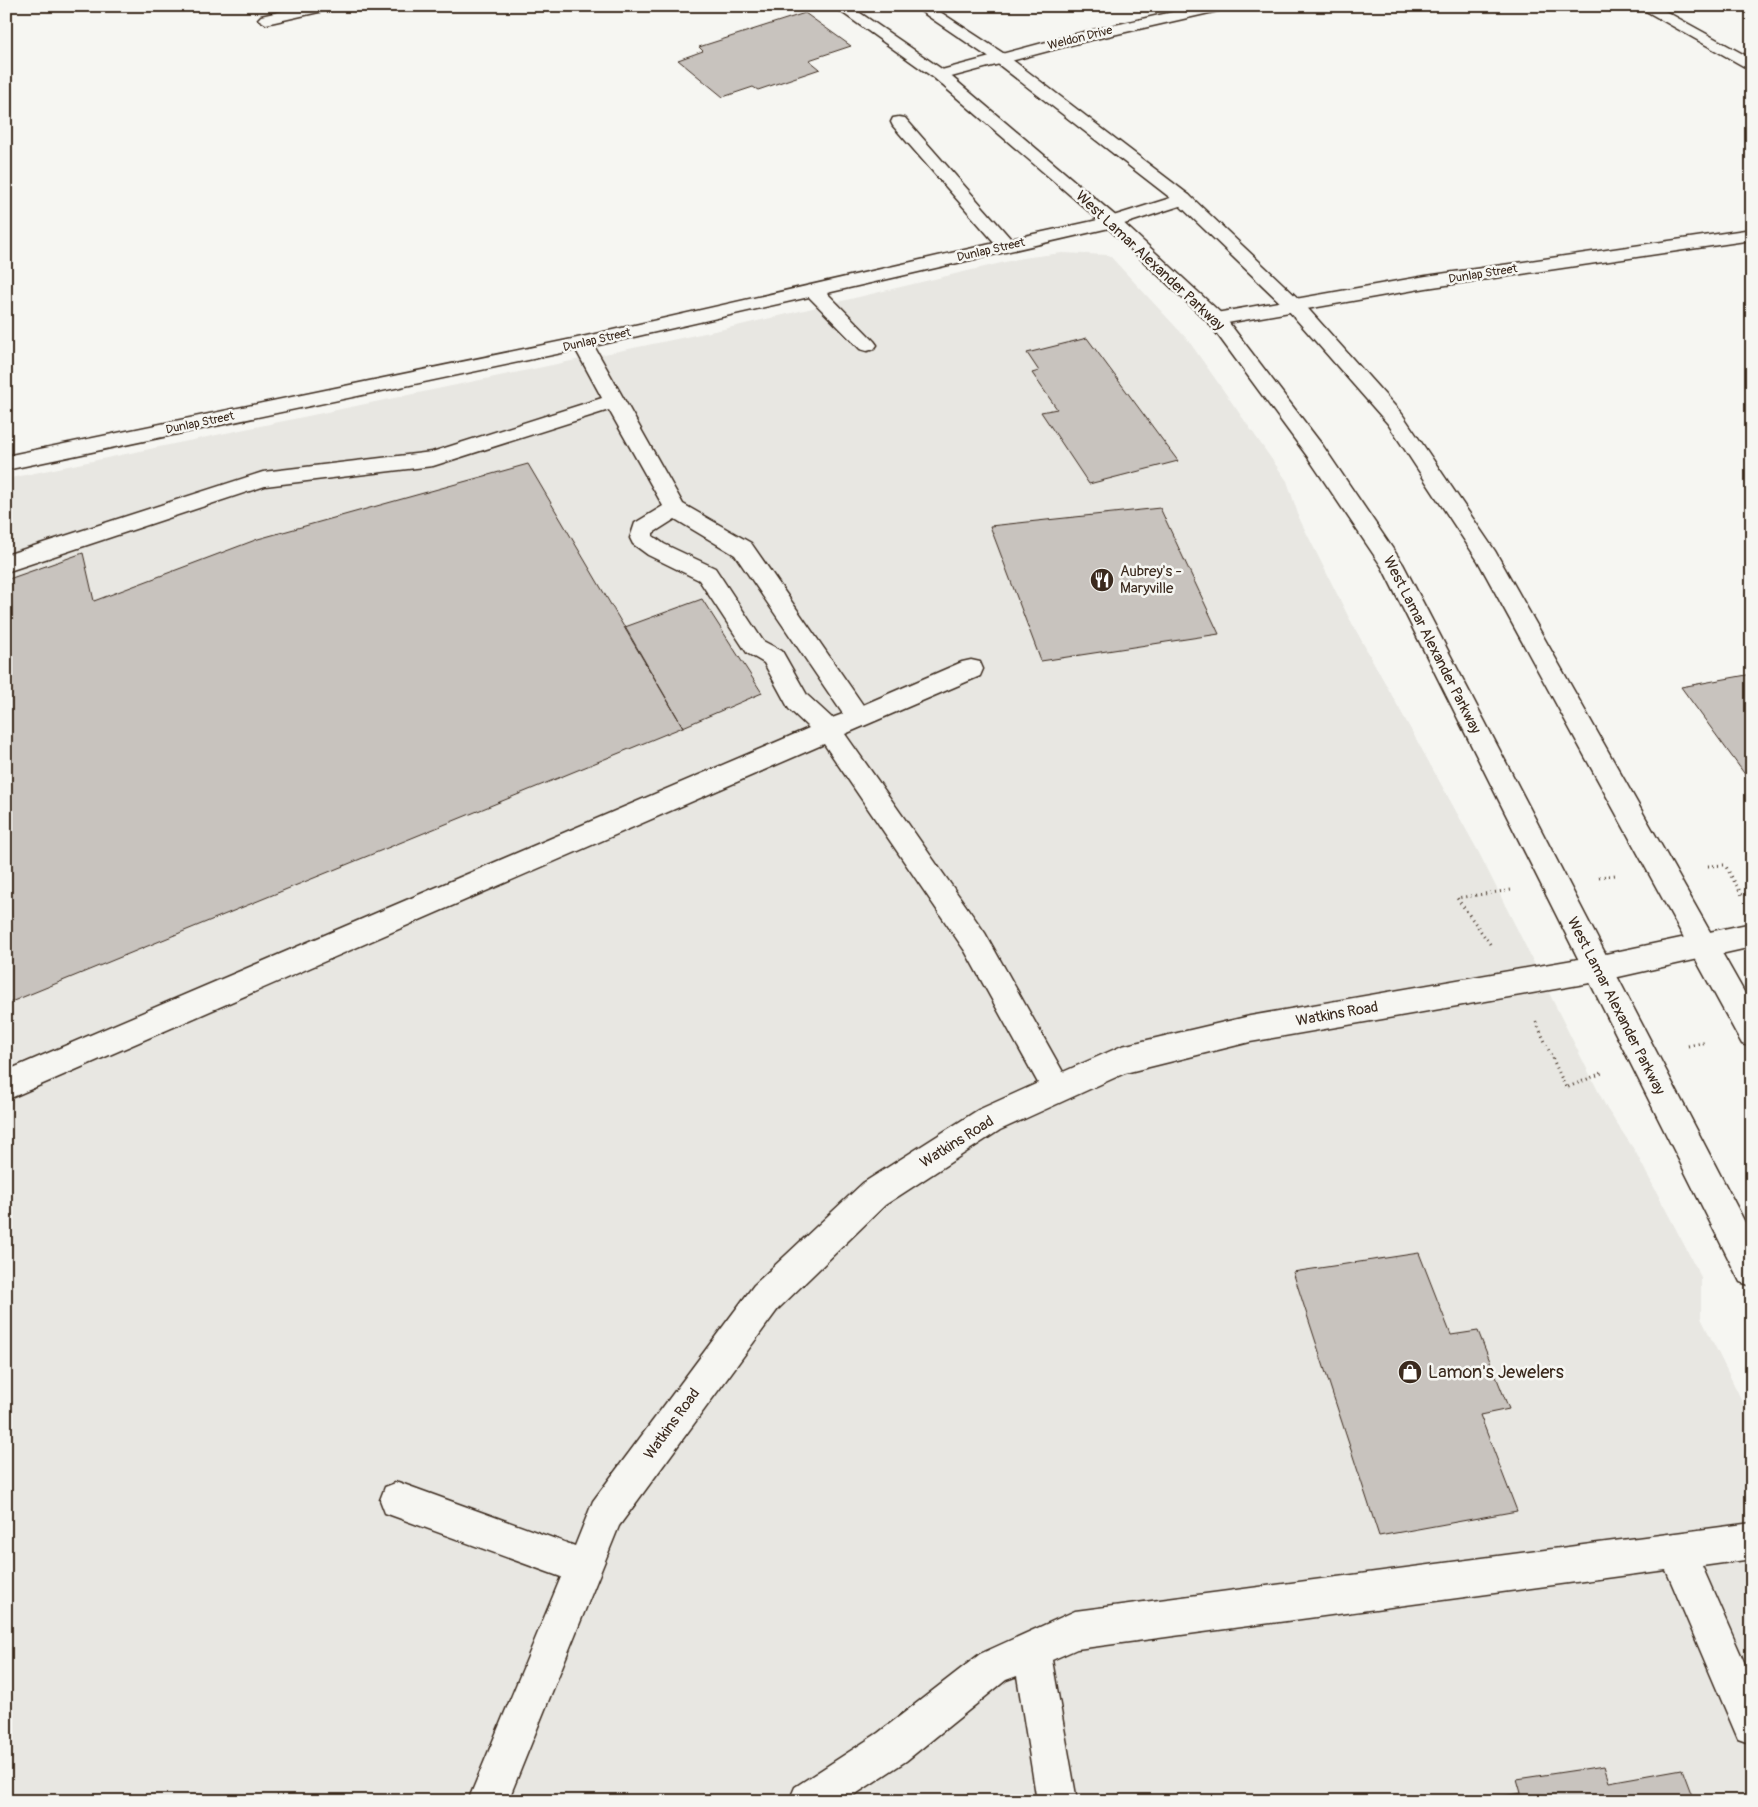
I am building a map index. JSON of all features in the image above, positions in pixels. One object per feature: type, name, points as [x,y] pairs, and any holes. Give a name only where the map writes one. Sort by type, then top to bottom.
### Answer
[{"type":"main road","points":[[266,19],[327,6]]},
{"type":"main road","name":"West Lamar Alexander Parkway","points":[[840,6],[940,76],[1112,222],[1216,319],[1315,451],[1392,564],[1596,969],[1752,1270]]},
{"type":"main road","points":[[920,6],[1000,58],[1183,199],[1295,306],[1395,419],[1487,557],[1752,1034]]},
{"type":"main road","name":"Weldon Drive","points":[[940,76],[1000,58],[1164,17],[1222,6]]},
{"type":"main road","points":[[1644,6],[1752,66]]},
{"type":"main road","points":[[899,122],[1006,246]]},
{"type":"main road","name":"Dunlap Street","points":[[6,463],[582,344],[1112,222],[1183,199]]},
{"type":"main road","name":"Dunlap Street","points":[[1216,319],[1426,282],[1752,234]]},
{"type":"main road","points":[[813,290],[868,345]]},
{"type":"main road","points":[[582,344],[675,508],[743,549],[859,718]]},
{"type":"main road","points":[[6,564],[263,480],[433,459],[614,401]]},
{"type":"main road","points":[[675,508],[643,529],[641,538],[650,547],[696,566],[707,574],[755,647],[773,657],[798,702],[829,731],[975,942],[1057,1089]]},
{"type":"main road","points":[[6,1086],[971,669]]},
{"type":"main road","name":"Watkins Road","points":[[488,1801],[606,1514],[766,1297],[874,1194],[989,1120],[1122,1060],[1250,1029],[1596,969],[1702,945],[1752,936]]},
{"type":"main road","points":[[398,1500],[583,1567]]},
{"type":"main road","points":[[809,1801],[892,1747],[993,1666],[1075,1630],[1752,1541]]},
{"type":"main road","points":[[1676,1550],[1752,1725]]},
{"type":"main road","points":[[1031,1649],[1057,1801]]},
{"type":"shaded area","points":[[1062,253],[1109,255],[1188,340],[1287,481],[1300,520],[1348,616],[1478,851],[1607,1109],[1635,1151],[1701,1277],[1701,1318],[1752,1421],[1752,1801],[6,1801],[6,479],[724,329],[1022,258]]},
{"type":"building","points":[[805,13],[851,46],[809,60],[820,69],[758,90],[753,87],[723,97],[678,60],[703,51],[699,47]]},
{"type":"building","points":[[1087,338],[1178,461],[1089,484],[1041,412],[1057,409],[1032,373],[1039,371],[1027,353]]},
{"type":"building","points":[[528,464],[683,727],[6,1004],[6,580],[83,553],[94,601],[258,539]]},
{"type":"building","name":"Aubrey's - Maryville","points":[[1160,508],[1219,634],[1041,661],[990,526]]},
{"type":"building","points":[[702,599],[762,693],[683,727],[625,627]]},
{"type":"building","points":[[1752,674],[1752,784],[1681,687]]},
{"type":"building","name":"Lamon's Jewelers","points":[[1419,1253],[1451,1335],[1478,1331],[1509,1409],[1480,1415],[1517,1511],[1379,1536],[1293,1272]]},
{"type":"building","points":[[1604,1766],[1609,1782],[1682,1769],[1694,1801],[1473,1801],[1521,1793],[1517,1779]]},
{"type":"place","name":"Aubrey's - Maryville","points":[[1102,580]]},
{"type":"place","name":"Lamon's Jewelers","points":[[1410,1372]]}]
